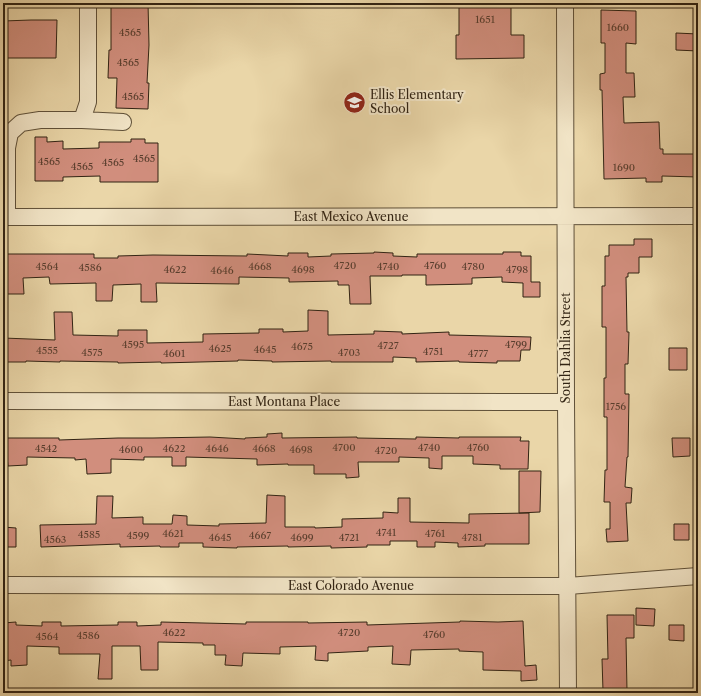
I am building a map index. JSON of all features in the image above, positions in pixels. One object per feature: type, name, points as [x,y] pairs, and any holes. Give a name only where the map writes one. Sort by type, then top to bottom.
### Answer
[{"type":"street","points":[[82,120],[88,102],[88,3]]},
{"type":"street","name":"South Dahlia Street","points":[[565,3],[568,693]]},
{"type":"street","points":[[5,217],[7,148],[10,133],[21,123],[40,120],[123,122]]},
{"type":"street","name":"East Mexico Avenue","points":[[5,217],[698,216]]},
{"type":"street","name":"East Montana Place","points":[[3,401],[566,402]]},
{"type":"street","name":"East Colorado Avenue","points":[[3,585],[568,586],[698,576]]},
{"type":"building","points":[[111,3],[148,3],[148,109],[116,108],[117,78],[108,78],[109,50],[111,50]]},
{"type":"building","name":"Ellis Elementary School","points":[[459,3],[511,3],[511,35],[524,35],[524,58],[456,59],[456,35],[459,35]]},
{"type":"building","points":[[601,10],[636,11],[636,44],[626,43],[626,73],[634,73],[635,97],[623,97],[624,123],[659,122],[660,149],[663,149],[663,154],[698,154],[698,177],[662,176],[662,182],[646,182],[646,178],[604,179],[602,90],[600,90],[600,74],[605,73],[605,43],[601,43]]},
{"type":"building","points":[[57,20],[56,58],[3,58],[3,21]]},
{"type":"building","points":[[676,33],[698,34],[698,51],[676,50]]},
{"type":"building","points":[[35,137],[47,137],[47,142],[63,141],[63,149],[99,148],[99,142],[131,142],[131,139],[145,139],[145,143],[158,143],[158,182],[100,182],[100,176],[63,177],[63,181],[35,181]]},
{"type":"building","points":[[634,239],[652,239],[652,257],[639,257],[639,273],[628,273],[628,277],[626,277],[627,332],[629,332],[628,364],[625,364],[625,394],[629,394],[628,457],[625,487],[632,488],[631,503],[626,503],[628,541],[607,542],[606,529],[610,529],[610,502],[604,502],[605,470],[607,470],[607,417],[604,417],[606,327],[602,327],[602,286],[605,286],[605,256],[609,256],[609,245],[634,245]]},
{"type":"building","points":[[374,252],[393,253],[393,256],[417,257],[417,254],[503,254],[503,252],[521,252],[521,256],[531,256],[531,282],[540,282],[540,297],[523,297],[523,283],[502,282],[502,277],[472,278],[472,284],[426,285],[426,275],[370,276],[371,304],[350,304],[349,285],[338,285],[338,281],[289,282],[289,278],[239,277],[239,284],[156,283],[157,302],[141,302],[141,284],[113,285],[112,301],[96,301],[96,283],[50,284],[49,277],[23,278],[24,294],[3,294],[3,254],[94,254],[94,258],[118,258],[118,256],[153,255],[247,256],[247,254],[288,256],[288,253],[308,253],[308,257],[331,256],[331,254]]},
{"type":"building","points":[[308,310],[328,311],[328,335],[374,334],[374,331],[402,332],[402,334],[449,332],[449,335],[531,337],[530,350],[521,350],[520,361],[497,361],[497,363],[459,361],[416,362],[416,358],[393,357],[393,362],[272,362],[238,360],[161,363],[60,361],[3,362],[3,338],[55,340],[54,312],[72,312],[73,335],[118,336],[118,330],[147,330],[147,343],[203,342],[203,334],[259,333],[259,329],[283,329],[283,332],[308,331]]},
{"type":"building","points":[[669,348],[687,348],[687,370],[669,370]]},
{"type":"building","points":[[282,433],[282,438],[357,437],[416,439],[416,437],[521,437],[520,441],[529,441],[528,469],[500,469],[500,465],[473,464],[473,456],[442,456],[442,469],[429,468],[429,458],[399,457],[399,462],[358,462],[359,477],[346,478],[346,474],[314,474],[314,465],[257,465],[257,459],[186,457],[186,466],[172,466],[172,457],[144,457],[144,460],[111,459],[111,473],[87,474],[86,459],[75,460],[75,458],[27,457],[27,465],[8,466],[7,457],[3,457],[3,438],[59,438],[59,440],[210,437],[245,439],[267,437],[267,434]]},
{"type":"building","points":[[672,438],[690,438],[690,456],[673,457]]},
{"type":"building","points":[[519,471],[541,471],[540,512],[519,513]]},
{"type":"building","points":[[267,495],[285,496],[285,527],[342,527],[342,519],[383,518],[383,512],[398,513],[398,498],[410,498],[410,522],[469,523],[469,514],[529,513],[529,544],[485,544],[485,546],[458,547],[458,543],[435,542],[435,547],[417,547],[417,541],[390,541],[390,545],[331,548],[331,546],[237,548],[203,547],[203,543],[179,543],[179,547],[120,547],[120,544],[41,547],[40,525],[96,524],[97,496],[113,496],[112,518],[143,517],[143,524],[172,524],[173,515],[187,516],[187,525],[219,526],[219,524],[266,523]]},
{"type":"building","points":[[674,524],[689,524],[689,540],[674,540]]},
{"type":"building","points":[[3,527],[16,528],[16,547],[3,547]]},
{"type":"building","points":[[636,608],[655,609],[654,626],[636,625]]},
{"type":"building","points":[[607,615],[634,615],[634,638],[626,638],[627,691],[603,691],[602,659],[608,659]]},
{"type":"building","points":[[460,621],[523,621],[525,666],[536,665],[537,680],[521,681],[521,671],[483,670],[483,652],[459,651],[459,649],[411,650],[410,665],[392,664],[393,646],[368,647],[368,651],[328,653],[328,661],[315,660],[316,646],[280,647],[280,654],[243,653],[242,666],[225,665],[226,655],[215,655],[215,645],[203,645],[203,643],[158,642],[158,670],[141,670],[140,646],[112,646],[112,679],[98,679],[100,654],[59,654],[59,647],[27,646],[27,665],[11,666],[11,660],[3,661],[3,623],[16,622],[16,625],[42,626],[42,622],[61,622],[61,626],[118,625],[118,622],[137,622],[137,626],[161,625],[161,622],[246,624],[246,622],[367,622],[367,625]]},
{"type":"building","points":[[669,625],[684,625],[684,641],[669,640]]},
{"type":"place","name":"Ellis Elementary School","points":[[355,102]]}]
